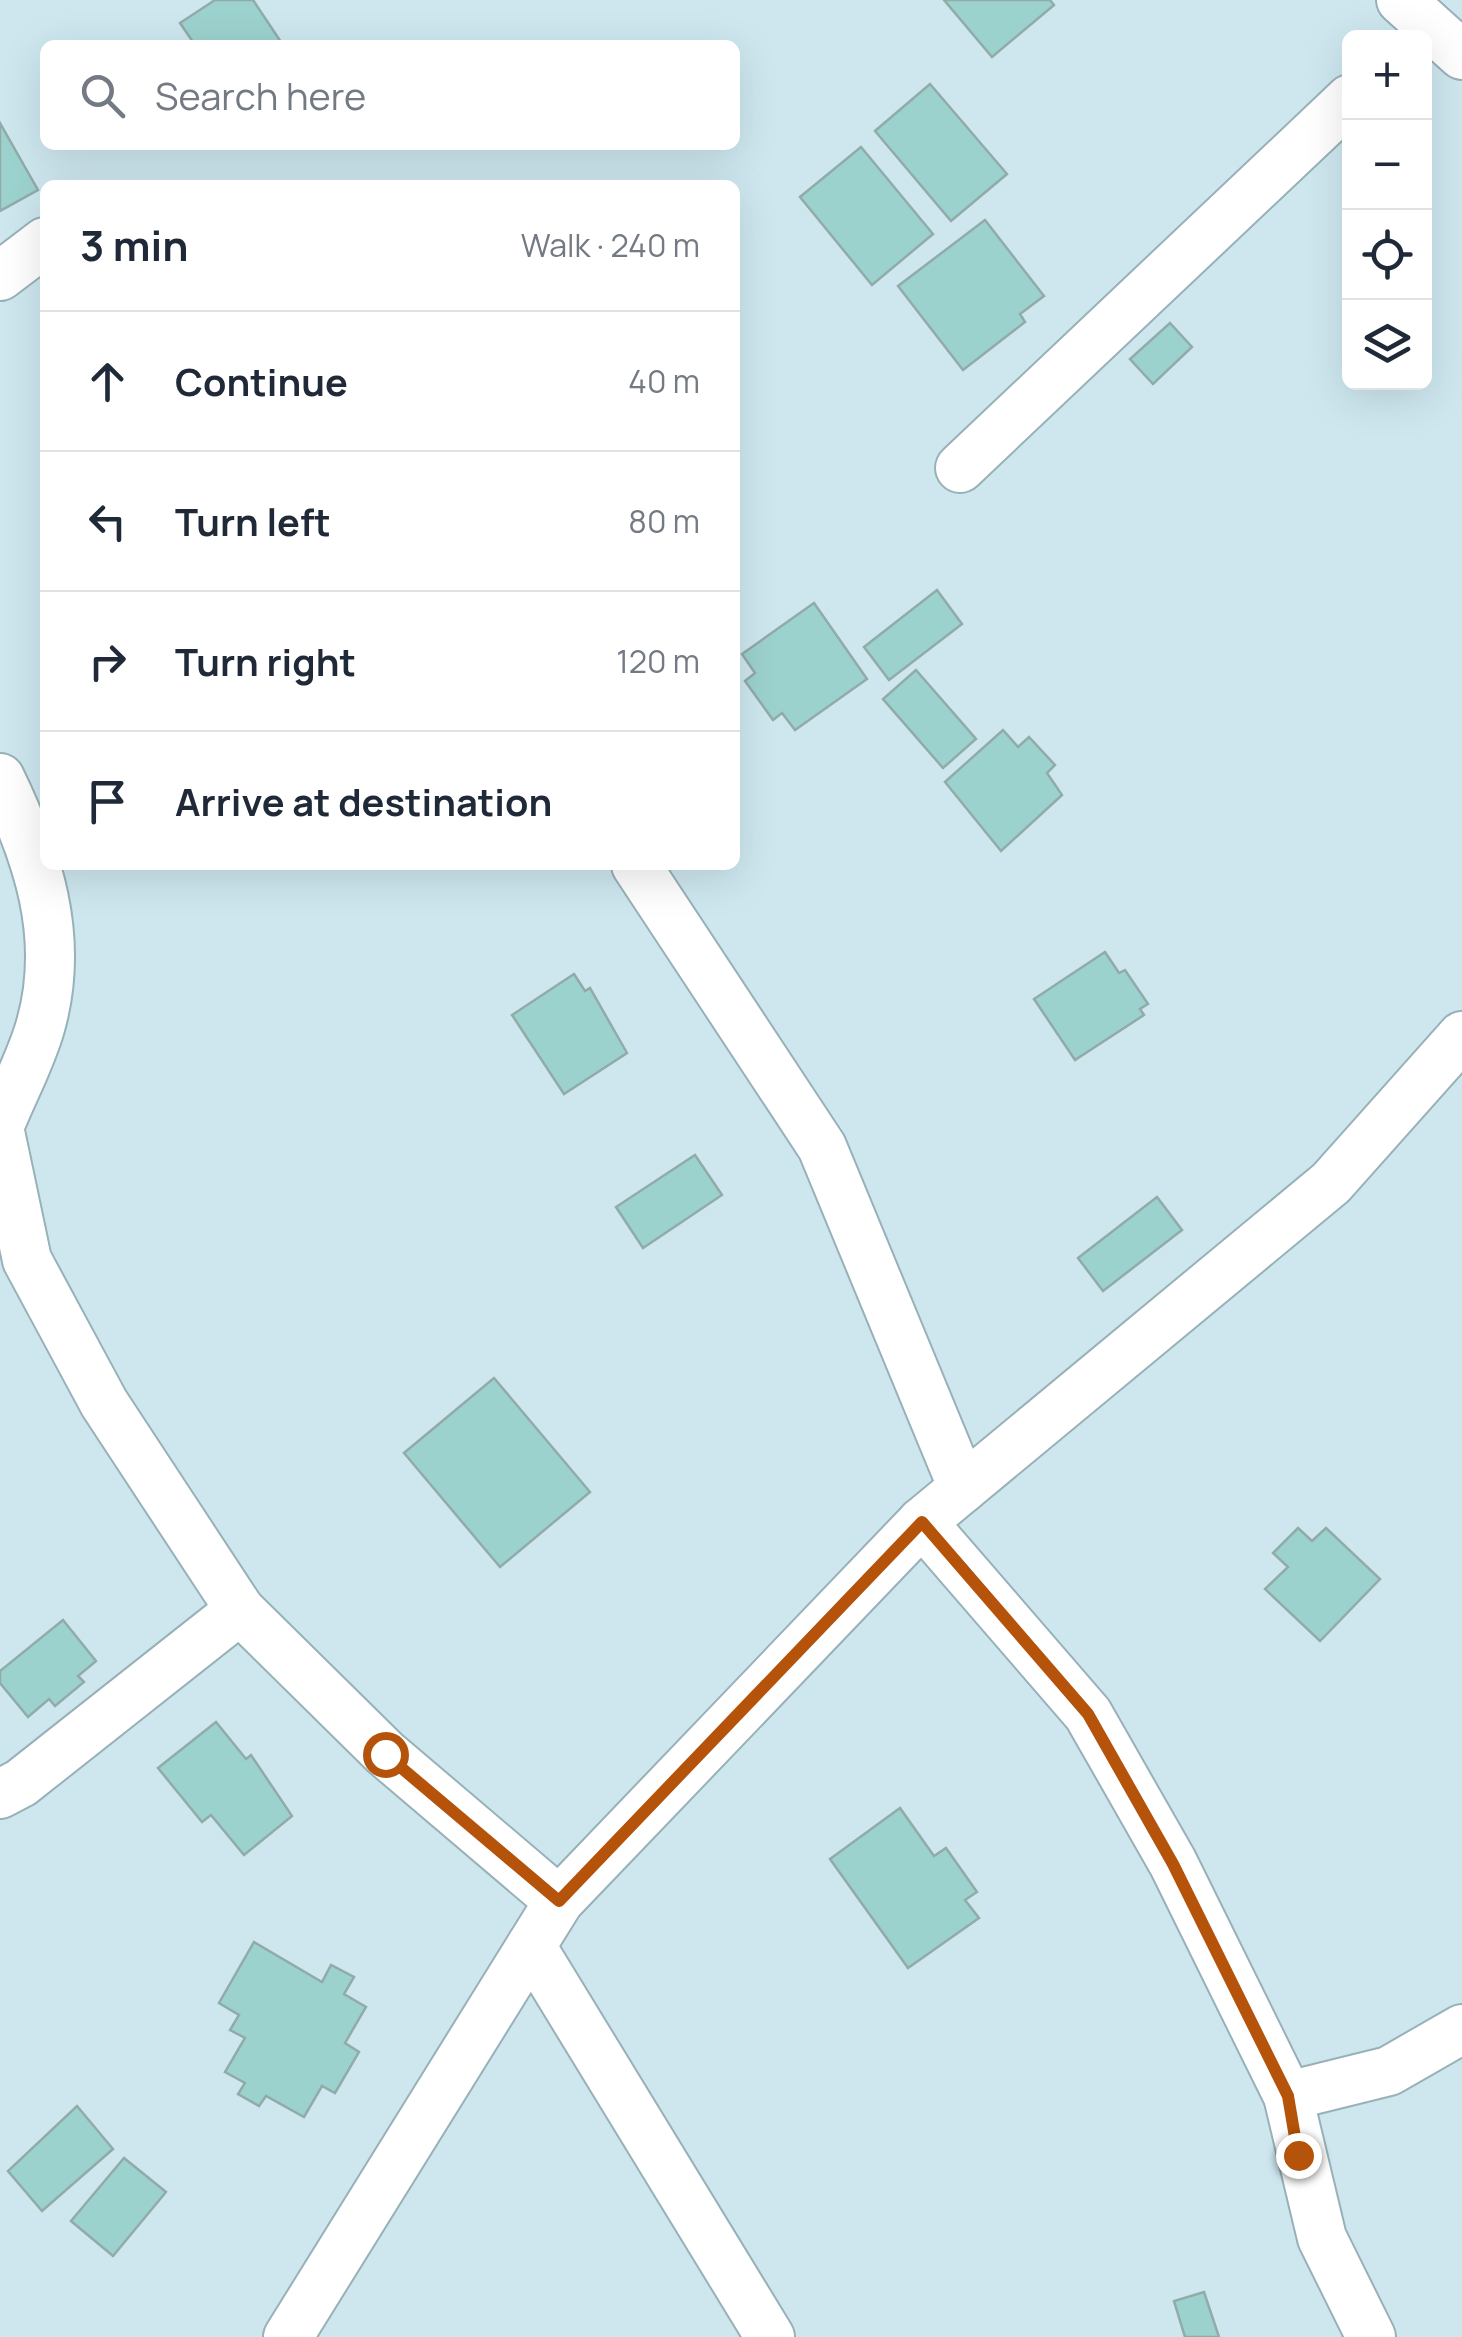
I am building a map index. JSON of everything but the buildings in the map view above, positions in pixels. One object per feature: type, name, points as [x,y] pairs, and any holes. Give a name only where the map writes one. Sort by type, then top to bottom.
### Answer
[{"type":"street","points":[[960,468],[1342,107]]},
{"type":"street","points":[[0,276],[40,246]]},
{"type":"street","points":[[0,778],[39,867],[52,940],[41,1024],[0,1128],[26,1260],[104,1403],[240,1610],[385,1754],[559,1901]]},
{"type":"street","points":[[639,870],[822,1147],[963,1488]]},
{"type":"street","points":[[288,2337],[559,1901],[922,1522],[1330,1184],[1462,1036]]},
{"type":"street","points":[[922,1522],[1088,1714],[1173,1864],[1288,2096],[1322,2238],[1371,2337]]},
{"type":"street","points":[[0,1794],[22,1783],[240,1610]]},
{"type":"street","points":[[531,1946],[770,2337]]},
{"type":"street","points":[[1288,2096],[1389,2071],[1462,2029]]},
{"type":"route","points":[[385,1754],[559,1901],[922,1522],[1088,1714],[1173,1864],[1288,2096],[1298,2155]]}]
